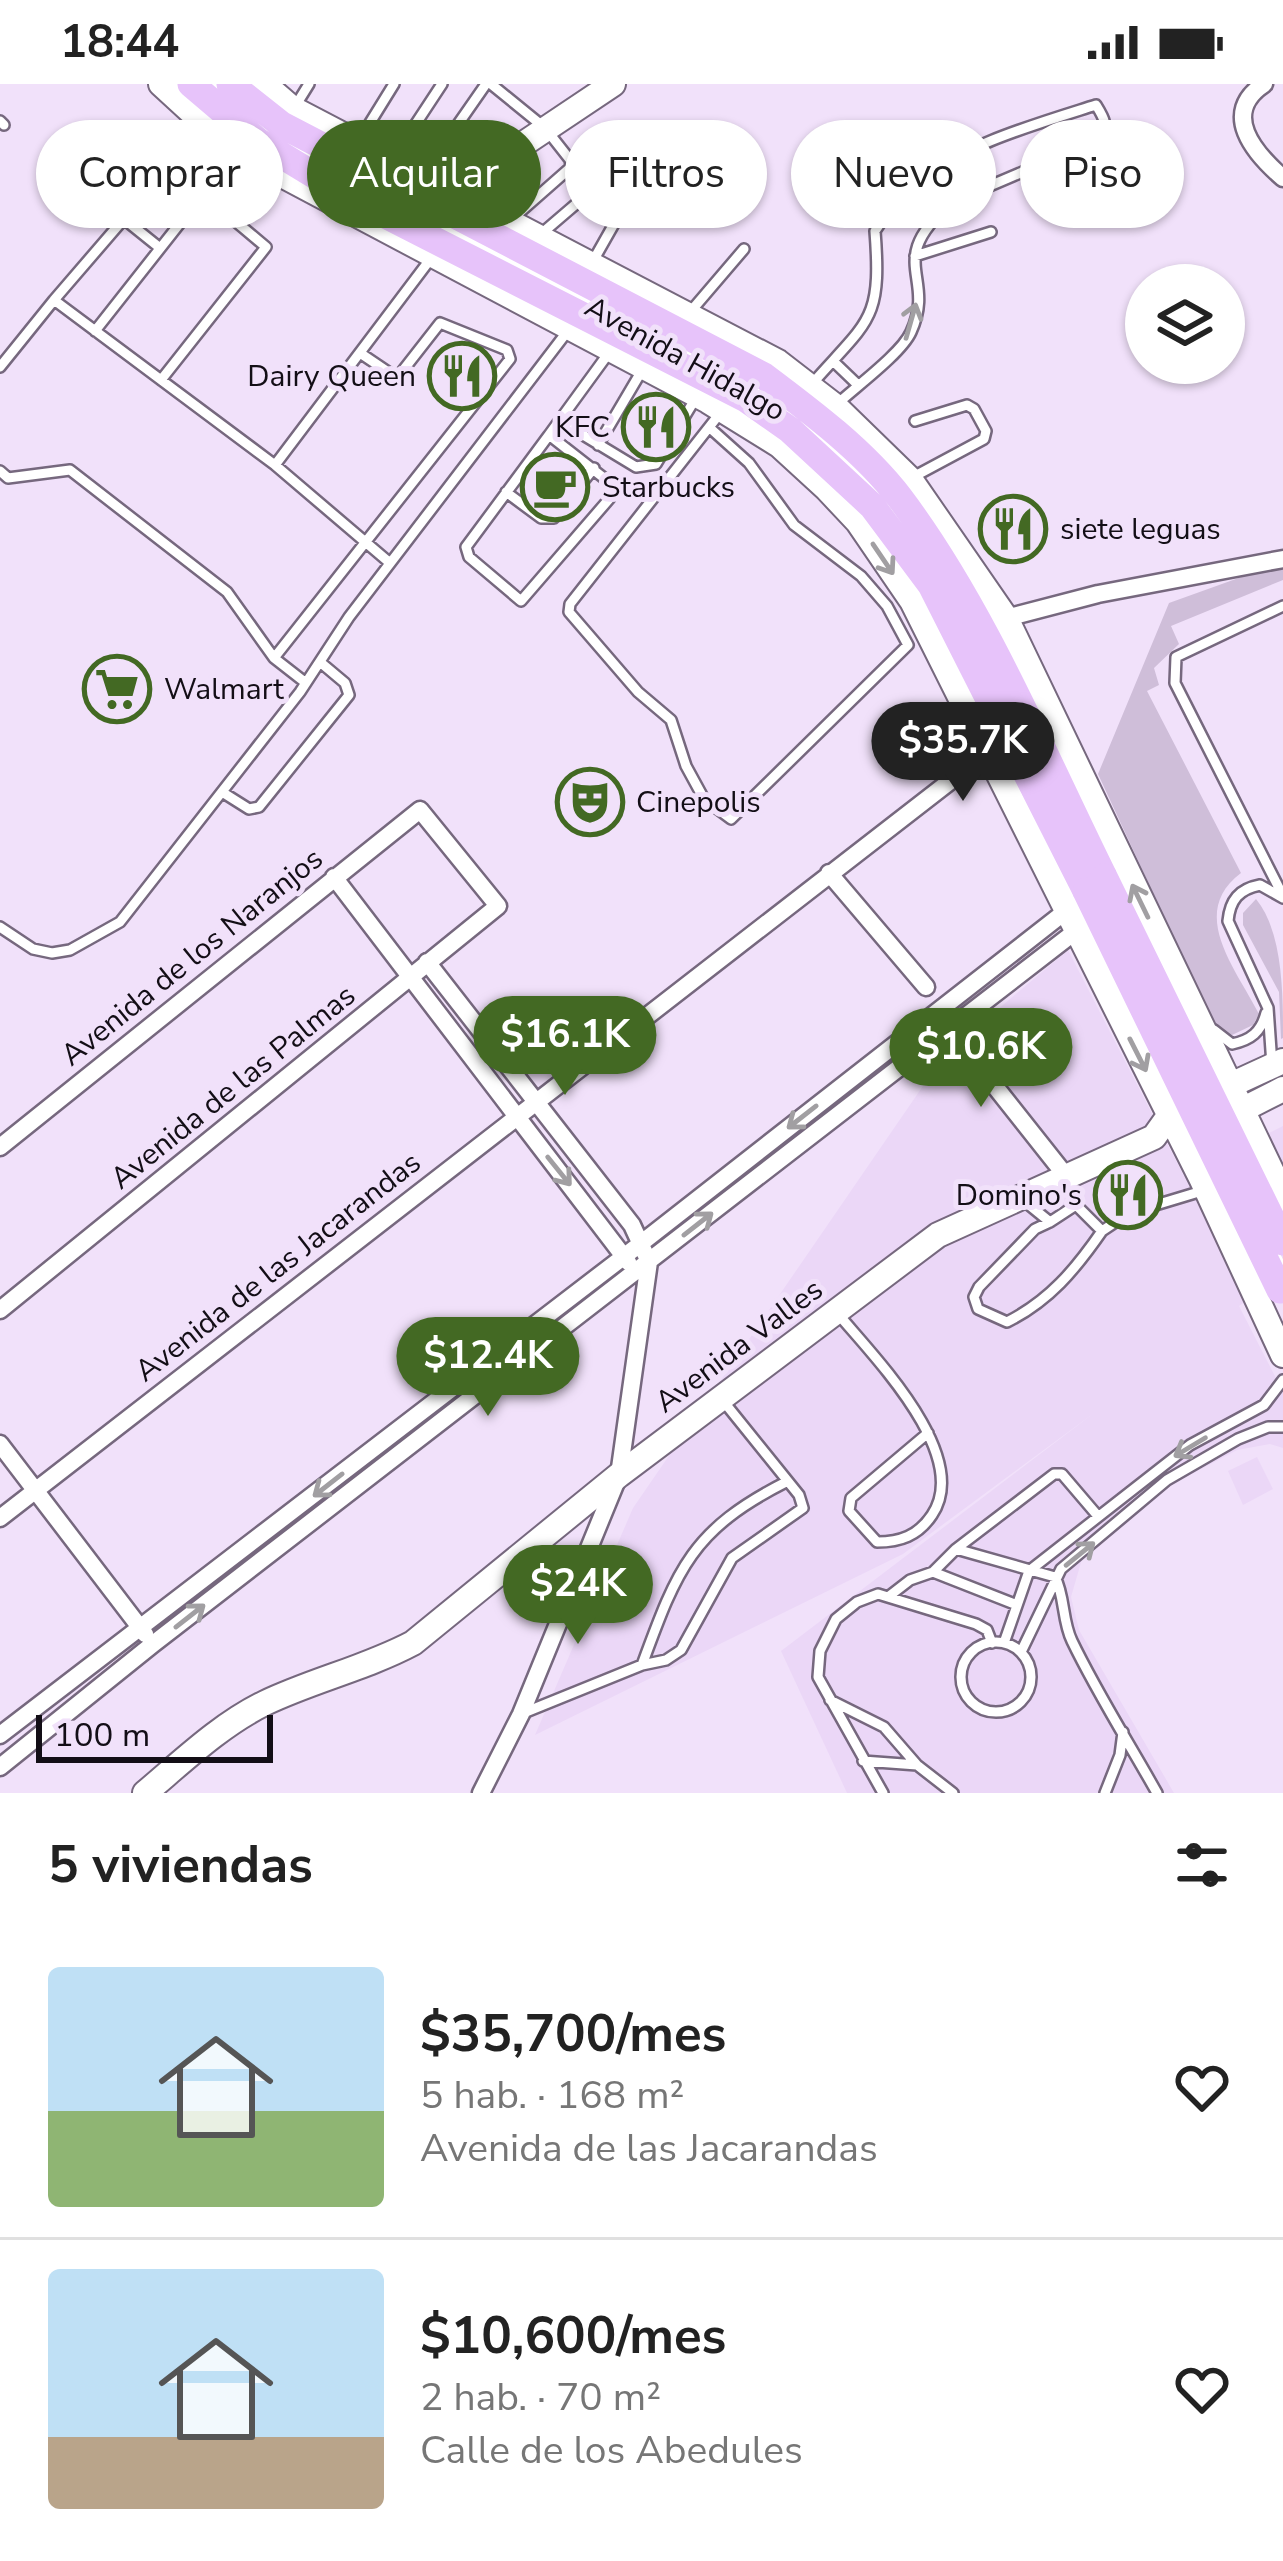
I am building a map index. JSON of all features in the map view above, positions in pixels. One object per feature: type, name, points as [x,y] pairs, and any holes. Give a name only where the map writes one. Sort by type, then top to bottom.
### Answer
[{"type":"main road","points":[[190,84],[258,141],[435,249],[746,399],[785,438],[872,506],[931,585],[1083,903],[1281,1294]]},
{"type":"main road","points":[[230,84],[282,124],[307,136]]},
{"type":"main road","points":[[495,228],[764,376],[804,393],[819,417],[899,497],[982,628],[1083,903],[1283,1241]]},
{"type":"street","name":"Avenida Hidalgo","points":[[161,84],[201,120]]},
{"type":"street","name":"Avenida Hidalgo","points":[[265,84],[314,120]]},
{"type":"street","points":[[541,131],[613,84]]},
{"type":"street","points":[[1264,84],[1252,92],[1242,109],[1246,139],[1283,178]]},
{"type":"street","name":"Avenida Hidalgo","points":[[283,174],[435,249],[697,396],[716,419],[785,438],[858,522],[918,638],[1083,903],[1157,1092],[1152,1132],[1196,1167],[1283,1355]]},
{"type":"street","points":[[435,249],[444,228]]},
{"type":"street","name":"Avenida Hidalgo","points":[[517,228],[778,362],[804,393],[835,406],[910,478],[1006,618],[1283,1196]]},
{"type":"street","points":[[1006,618],[1098,594],[1283,559]]},
{"type":"street","name":"Avenida de las Jacarandas","points":[[0,1518],[989,751]]},
{"type":"street","name":"Avenida de los Naranjos","points":[[0,1147],[420,810],[498,906]]},
{"type":"street","points":[[829,873],[926,987]]},
{"type":"street","points":[[334,877],[625,1255],[642,1291]]},
{"type":"street","points":[[0,1767],[147,1637],[625,1255],[1012,953],[1083,903]]},
{"type":"street","points":[[0,1735],[147,1637],[649,1262],[1027,969],[1083,903]]},
{"type":"street","name":"Avenida de las Palmas","points":[[0,1310],[498,906]]},
{"type":"street","points":[[1012,953],[1027,969]]},
{"type":"street","points":[[427,962],[643,1242],[649,1262],[620,1475],[521,1714],[481,1793]]},
{"type":"street","points":[[936,1012],[1066,1176]]},
{"type":"street","points":[[1152,1132],[1186,1164],[1196,1167],[1247,1120],[1275,1072],[1216,1054],[1191,1080],[1168,1093],[1157,1092]]},
{"type":"street","name":"Avenida Valles","points":[[145,1793],[233,1721],[268,1702],[376,1663],[413,1643],[620,1475],[938,1235],[1152,1132],[1231,1084],[1275,1072]]},
{"type":"street","points":[[0,1444],[147,1637]]},
{"type":"street","points":[[512,1563],[576,1583]]},
{"type":"lane","points":[[293,109],[308,84]]},
{"type":"lane","points":[[371,120],[394,84]]},
{"type":"lane","points":[[419,120],[442,84]]},
{"type":"lane","points":[[462,120],[488,84],[545,128],[571,161],[570,168],[541,194]]},
{"type":"lane","points":[[804,393],[873,314],[878,295],[875,231],[910,186],[940,166],[990,144],[1096,105],[1105,118],[1100,139],[952,202],[916,242],[917,301],[910,336],[835,406]]},
{"type":"lane","points":[[536,238],[590,192],[668,143],[674,159],[623,208],[591,266]]},
{"type":"lane","points":[[95,331],[202,194],[266,247],[161,380]]},
{"type":"lane","points":[[0,367],[116,228]]},
{"type":"lane","points":[[135,228],[160,248]]},
{"type":"lane","points":[[915,256],[991,232]]},
{"type":"lane","points":[[688,315],[743,248]]},
{"type":"lane","points":[[275,465],[435,249]]},
{"type":"lane","points":[[54,300],[275,465],[390,562]]},
{"type":"lane","points":[[274,658],[510,359],[507,350],[440,323],[397,377],[360,353]]},
{"type":"lane","points":[[0,927],[33,949],[52,953],[70,950],[120,922],[306,683],[390,562],[570,328]]},
{"type":"lane","points":[[549,435],[609,482],[610,498],[521,601],[466,553],[466,547],[611,350]]},
{"type":"lane","points":[[833,361],[858,385]]},
{"type":"lane","points":[[598,445],[644,367]]},
{"type":"lane","points":[[560,421],[636,466],[656,464],[697,396]]},
{"type":"lane","points":[[910,478],[984,440],[986,431],[968,405],[915,421]]},
{"type":"lane","points":[[716,419],[794,525],[861,576],[918,638],[738,816],[725,818],[704,799],[686,766],[671,720],[638,692],[569,612],[716,419]]},
{"type":"lane","points":[[506,492],[542,518],[554,518],[593,468]]},
{"type":"lane","points":[[0,471],[8,478],[70,470],[227,592],[274,658],[306,683]]},
{"type":"lane","points":[[1283,606],[1176,656],[1174,683],[1283,897]]},
{"type":"lane","points":[[222,792],[249,809],[259,807],[349,695],[345,683],[320,662]]},
{"type":"lane","points":[[1275,1072],[1268,1008],[1228,921],[1230,905],[1247,887],[1260,885],[1283,897]]},
{"type":"lane","points":[[1190,1000],[1219,1036],[1232,1044],[1256,1034],[1268,1008]]},
{"type":"lane","points":[[1076,1205],[1036,1229],[979,1287],[974,1297],[979,1309],[1006,1322],[1026,1313],[1070,1277],[1102,1231],[1196,1167]]},
{"type":"lane","points":[[1066,1176],[1076,1205],[1102,1231]]},
{"type":"lane","points":[[1019,1196],[1050,1222]]},
{"type":"lane","points":[[835,1310],[886,1371],[928,1433],[942,1472],[939,1505],[926,1524],[901,1542],[877,1542],[849,1511],[851,1498],[928,1433]]},
{"type":"lane","points":[[883,1793],[818,1677],[820,1652],[836,1619],[857,1602],[878,1594],[976,1624],[998,1643],[1021,1652],[1031,1673],[1026,1696],[1009,1710],[986,1711],[967,1696],[962,1674],[971,1653],[998,1643],[1029,1570],[1190,1445],[1264,1405],[1283,1380]]},
{"type":"lane","points":[[521,1714],[642,1665],[666,1660],[681,1650],[732,1558],[802,1508],[804,1502],[721,1398]]},
{"type":"lane","points":[[1021,1652],[1054,1577],[1167,1480],[1238,1439],[1268,1427],[1283,1427]]},
{"type":"lane","points":[[888,1597],[910,1580],[933,1573],[956,1549],[1054,1474],[1070,1479],[1097,1515]]},
{"type":"lane","points":[[642,1665],[664,1604],[691,1552],[754,1498],[786,1482]]},
{"type":"lane","points":[[956,1549],[1054,1577]]},
{"type":"lane","points":[[933,1573],[1017,1605]]},
{"type":"lane","points":[[1054,1577],[1072,1640],[1157,1793]]},
{"type":"lane","points":[[830,1700],[884,1726],[917,1765],[953,1793]]},
{"type":"lane","points":[[1106,1793],[1123,1732]]},
{"type":"lane","points":[[863,1761],[917,1765]]},
{"type":"shaded area","points":[[1283,562],[1283,580],[1171,626],[1179,644],[1154,668],[1159,685],[1147,691],[1241,873],[1218,905],[1217,923],[1229,959],[1259,1014],[1253,1025],[1232,1035],[1215,1027],[1098,774],[1169,603]]},
{"type":"shaded area","points":[[1256,899],[1272,928],[1280,964],[1281,1039],[1279,992],[1243,925],[1243,913]]},
{"type":"shaded area","points":[[1068,950],[1184,1176],[1283,1126],[1283,1273],[1239,1306],[1283,1392],[1283,1448],[1270,1444],[1237,1450],[1171,1485],[1082,1559],[1071,1597],[1079,1630],[1174,1793],[847,1793],[781,1651],[1094,1413],[903,1554],[535,1735],[633,1508],[945,1054]]},
{"type":"shaded area","points":[[1257,1457],[1273,1489],[1243,1505],[1228,1471]]},
{"type":"place","name":"Dairy Queen","points":[[462,376]]},
{"type":"place","name":"KFC","points":[[656,427]]},
{"type":"place","name":"Starbucks","points":[[555,487]]},
{"type":"place","name":"siete leguas","points":[[1013,529]]},
{"type":"place","name":"Walmart","points":[[117,689]]},
{"type":"place","name":"Cinepolis","points":[[590,802]]},
{"type":"place","name":"Domino's","points":[[1128,1195]]}]
